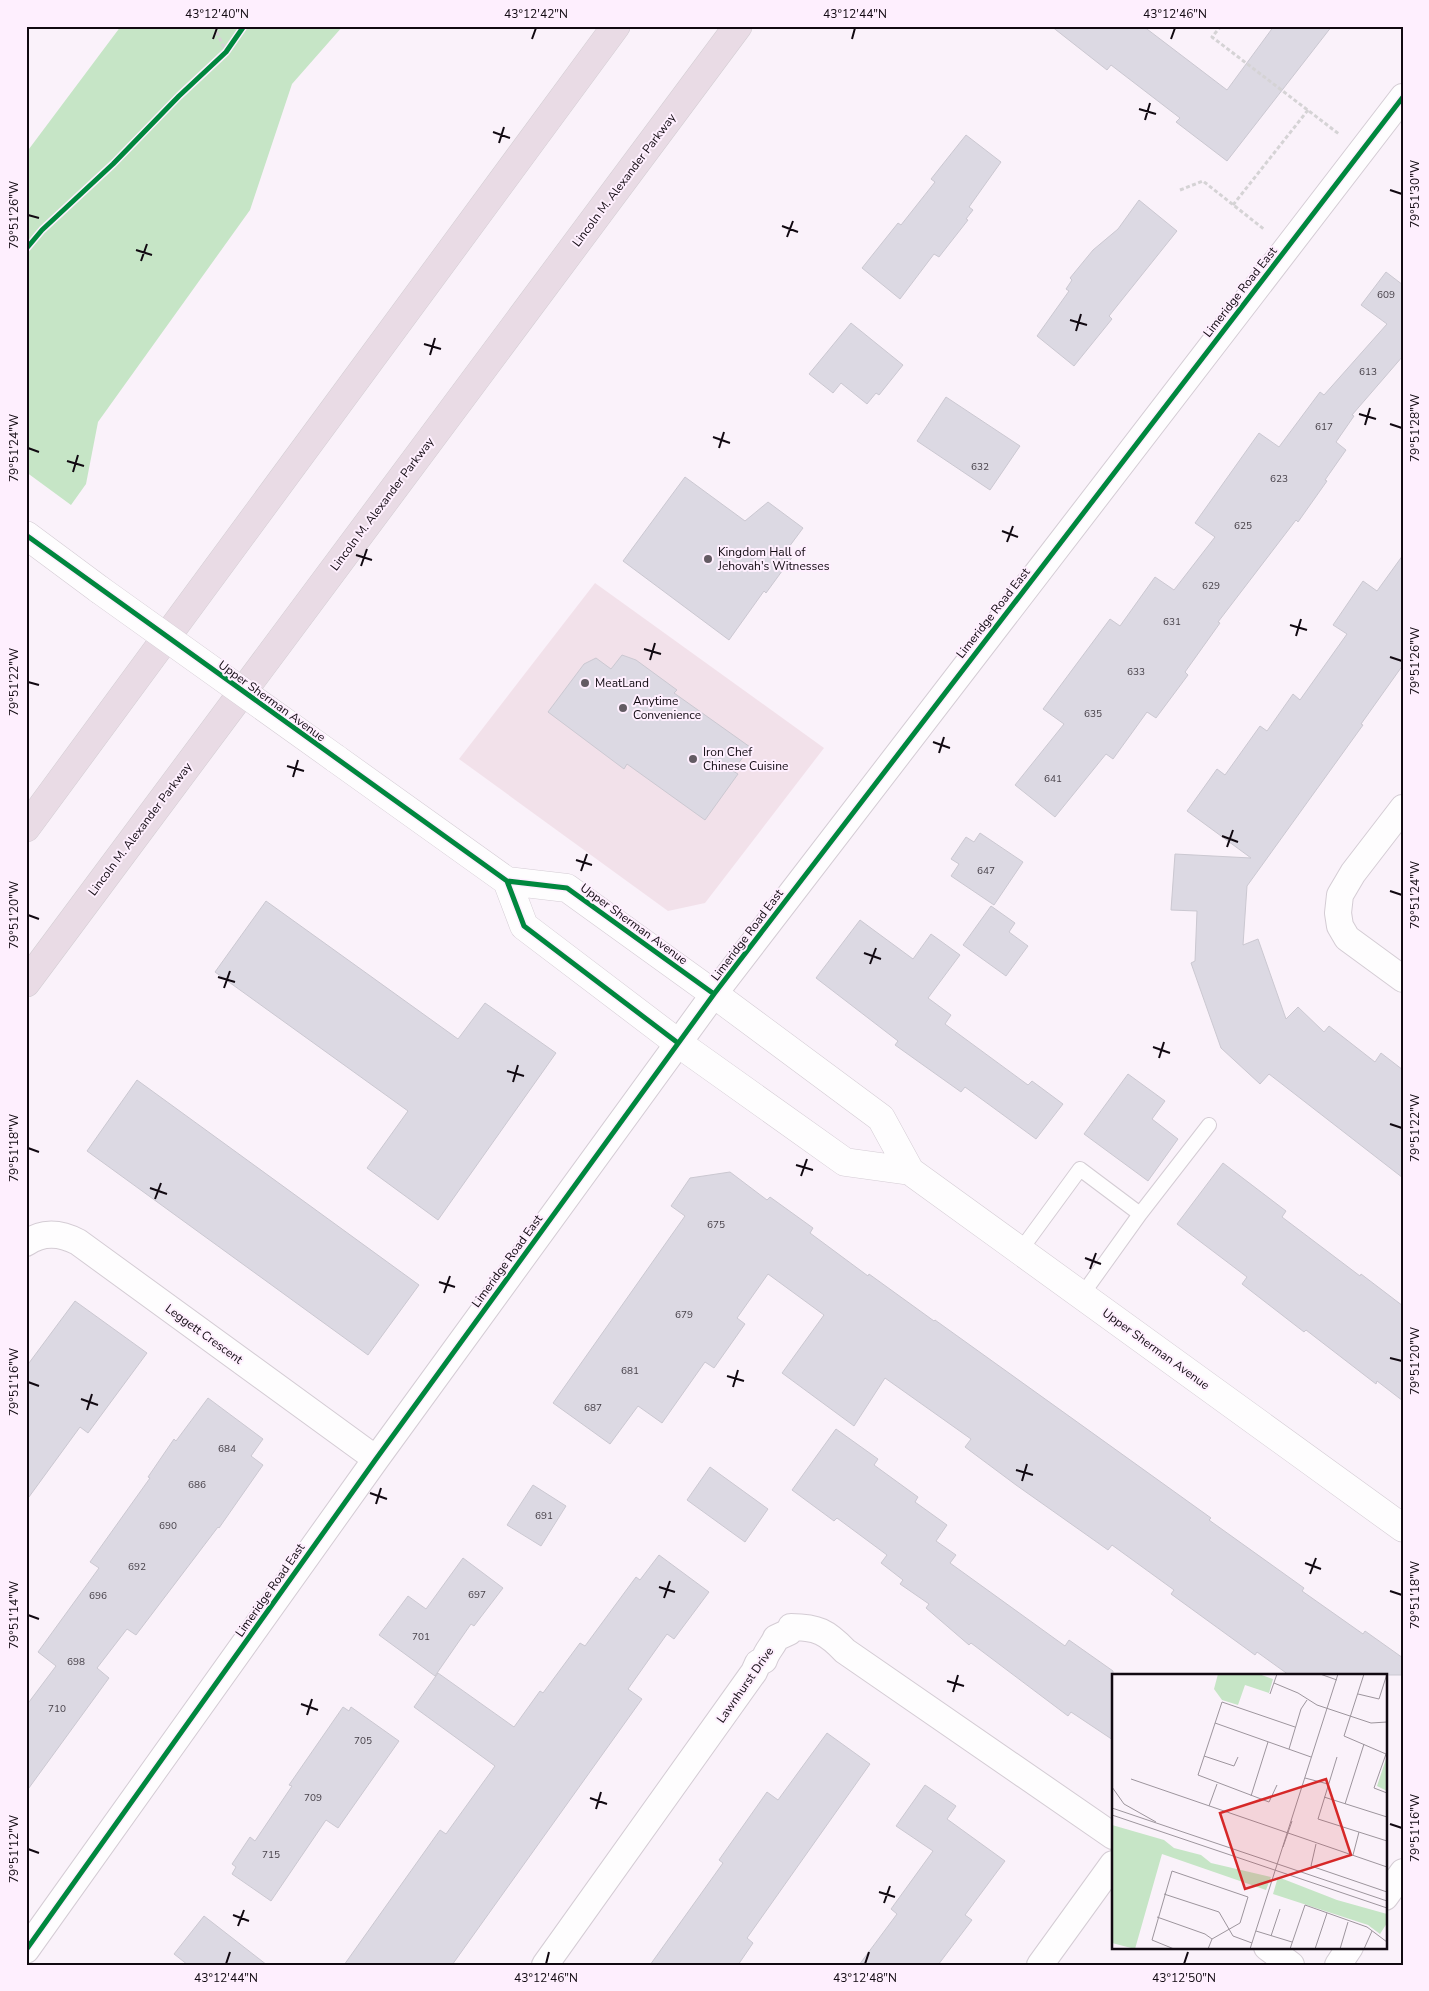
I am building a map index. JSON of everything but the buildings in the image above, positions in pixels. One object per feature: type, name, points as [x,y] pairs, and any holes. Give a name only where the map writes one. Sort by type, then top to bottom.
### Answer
[{"type":"highway","points":[[26,828],[616,26]]},
{"type":"highway","name":"Lincoln M. Alexander Parkway","points":[[26,983],[738,26]]},
{"type":"main road","name":"Upper Sherman Avenue","points":[[26,535],[507,881],[566,888],[714,994],[880,1118],[910,1171],[1403,1528]]},
{"type":"main road","name":"Upper Sherman Avenue","points":[[507,881],[524,926],[678,1043],[845,1162],[910,1171]]},
{"type":"street","name":"Limeridge Road East","points":[[26,1950],[376,1460],[714,994],[1403,97]]},
{"type":"street","points":[[1403,808],[1353,873],[1340,895],[1338,913],[1340,926],[1347,938],[1403,979]]},
{"type":"street","name":"Leggett Crescent","points":[[26,1243],[37,1237],[51,1234],[66,1236],[78,1242],[376,1460]]},
{"type":"street","name":"Lawnhurst Drive","points":[[545,1965],[754,1672],[758,1663],[764,1660],[767,1650],[775,1642],[776,1638],[789,1632],[790,1627],[806,1627],[829,1635],[845,1651],[1112,1835]]},
{"type":"street","points":[[1040,1965],[1112,1865]]},
{"type":"street","points":[[1386,1896],[1403,1872]]},
{"type":"street","points":[[1268,1948],[1291,1965]]},
{"type":"street","points":[[1338,1965],[1349,1948]]},
{"type":"lane","points":[[1082,1295],[1140,1214],[1209,1125]]},
{"type":"lane","points":[[1020,1251],[1080,1169],[1140,1214]]},
{"type":"path","points":[[214,26],[226,52]]},
{"type":"path","points":[[26,249],[42,230],[113,164],[179,96],[226,52],[244,26]]},
{"type":"path","points":[[1220,26],[1212,37],[1361,151]]},
{"type":"path","points":[[1233,204],[1308,110]]},
{"type":"path","points":[[1180,190],[1203,181],[1287,247]]},
{"type":"shaded area","points":[[595,583],[824,748],[705,903],[668,911],[459,759]]},
{"type":"green space","points":[[121,26],[343,26],[292,84],[250,210],[98,422],[86,484],[71,505],[26,472],[26,153]]},
{"type":"cycle path","points":[[26,249],[42,230],[113,164],[179,96],[226,52],[244,26]]},
{"type":"cycle path","points":[[26,1950],[376,1459],[714,994],[1403,97]]},
{"type":"cycle path","points":[[26,535],[507,881],[567,888],[714,994]]},
{"type":"cycle path","points":[[507,881],[524,926],[678,1043]]},
{"type":"place","name":"Kingdom Hall of Jehovah's Witnesses","points":[[708,559]]},
{"type":"place","name":"MeatLand","points":[[585,683]]},
{"type":"place","name":"Anytime Convenience","points":[[623,708]]},
{"type":"place","name":"Iron Chef Chinese Cuisine","points":[[693,759]]}]
